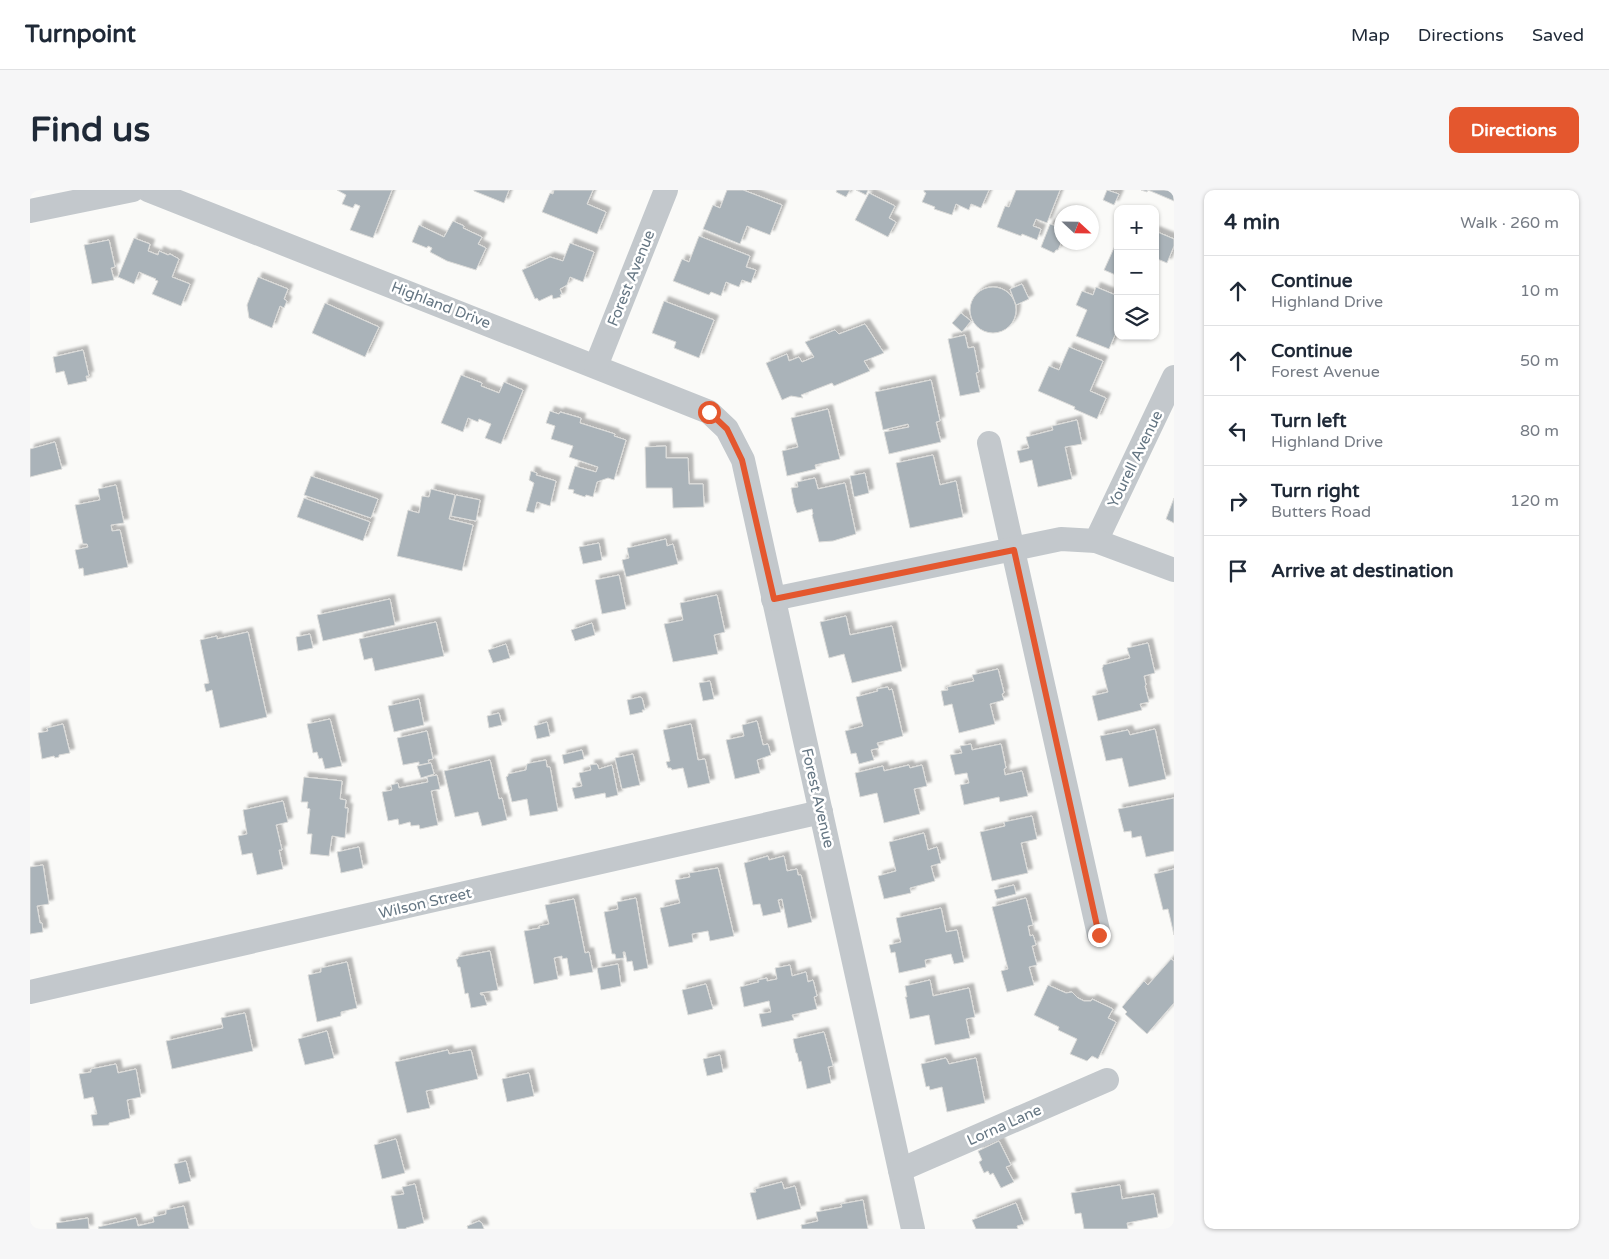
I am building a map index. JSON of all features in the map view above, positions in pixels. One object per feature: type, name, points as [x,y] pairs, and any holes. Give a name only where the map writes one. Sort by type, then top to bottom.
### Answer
[{"type":"street","points":[[30,212],[133,190]]},
{"type":"street","name":"Highland Drive","points":[[148,190],[709,412],[727,429]]},
{"type":"street","name":"Forest Avenue","points":[[596,366],[666,190]]},
{"type":"street","name":"Yourell Avenue","points":[[1096,541],[1174,377]]},
{"type":"street","name":"Forest Avenue","points":[[727,429],[742,460],[914,1229]]},
{"type":"street","points":[[989,443],[1099,935]]},
{"type":"street","points":[[774,599],[1061,539],[1096,541],[1174,570]]},
{"type":"street","name":"Wilson Street","points":[[30,992],[821,812]]},
{"type":"street","name":"Lorna Lane","points":[[900,1170],[1107,1080]]},
{"type":"building","points":[[337,190],[392,190],[373,238],[350,230],[360,206],[355,204],[353,208],[342,204],[346,195]]},
{"type":"building","points":[[474,190],[509,190],[504,203],[474,191]]},
{"type":"building","points":[[554,190],[593,190],[587,204],[606,212],[597,234],[542,212],[550,193],[553,194]]},
{"type":"building","points":[[727,190],[743,190],[782,205],[770,235],[747,226],[740,244],[703,229],[713,205],[720,208]]},
{"type":"building","points":[[837,190],[850,190],[846,197],[836,192]]},
{"type":"building","points":[[856,190],[868,190],[866,195]]},
{"type":"building","points":[[924,190],[989,190],[981,208],[971,204],[969,210],[956,204],[952,215],[934,209],[935,207],[922,202],[926,193]]},
{"type":"building","points":[[1016,190],[1060,190],[1047,223],[1036,219],[1033,226],[1041,229],[1037,240],[997,227],[1005,206],[1009,207]]},
{"type":"building","points":[[1107,190],[1119,194],[1114,205],[1103,200]]},
{"type":"building","points":[[1148,190],[1174,190],[1174,201]]},
{"type":"building","points":[[869,193],[895,206],[889,218],[896,222],[888,237],[855,220]]},
{"type":"building","points":[[453,221],[482,237],[478,244],[486,248],[476,270],[447,261],[430,252],[432,248],[412,242],[419,225],[444,237]]},
{"type":"building","points":[[1050,224],[1054,225],[1054,250],[1056,250],[1054,253],[1041,247]]},
{"type":"building","points":[[1159,233],[1174,239],[1174,246],[1167,263],[1159,260]]},
{"type":"building","points":[[699,236],[750,256],[746,267],[756,270],[751,283],[742,280],[739,287],[726,282],[721,296],[711,292],[709,295],[673,281],[682,259],[689,262]]},
{"type":"building","points":[[134,238],[150,244],[148,251],[158,255],[159,251],[179,259],[172,277],[190,284],[181,306],[152,294],[158,281],[156,279],[139,272],[134,284],[118,277]]},
{"type":"building","points":[[109,240],[115,267],[111,268],[114,280],[92,284],[84,245]]},
{"type":"building","points":[[570,243],[594,252],[583,282],[570,277],[567,285],[560,289],[561,297],[553,299],[552,295],[539,301],[537,298],[535,299],[522,270],[550,257],[563,261]]},
{"type":"building","points":[[1114,248],[1114,274],[1104,270]]},
{"type":"building","points":[[258,277],[288,289],[284,299],[287,301],[284,308],[280,306],[272,328],[249,318],[247,305]]},
{"type":"building","points":[[1022,284],[1029,299],[1016,305],[1010,289]]},
{"type":"building","points":[[989,287],[997,287],[1006,291],[1012,297],[1016,310],[1012,323],[1006,329],[997,333],[989,333],[980,329],[974,323],[970,314],[970,306],[974,297],[980,291]]},
{"type":"building","points":[[1096,287],[1114,294],[1114,337],[1109,349],[1076,336],[1087,310],[1076,305],[1082,291],[1093,295]]},
{"type":"building","points":[[664,301],[714,320],[699,358],[674,348],[676,342],[652,333]]},
{"type":"building","points":[[325,303],[379,327],[365,357],[312,333]]},
{"type":"building","points":[[961,313],[971,321],[962,332],[952,323]]},
{"type":"building","points":[[865,324],[884,353],[864,361],[870,371],[834,386],[832,383],[801,395],[803,398],[791,396],[782,400],[766,363],[787,354],[789,361],[799,357],[802,362],[814,357],[805,342],[835,330],[839,334]]},
{"type":"building","points":[[965,335],[968,348],[974,347],[979,372],[976,373],[980,392],[960,396],[948,339]]},
{"type":"building","points":[[1069,347],[1103,361],[1090,391],[1106,398],[1097,419],[1038,391],[1049,366],[1059,370]]},
{"type":"building","points":[[83,350],[89,376],[86,376],[87,381],[68,385],[64,371],[56,373],[53,357]]},
{"type":"building","points":[[461,375],[482,383],[481,386],[499,393],[504,382],[523,390],[501,444],[485,438],[491,424],[479,419],[478,422],[468,418],[463,432],[441,423]]},
{"type":"building","points":[[931,380],[940,421],[936,422],[941,442],[889,454],[884,432],[909,427],[908,424],[883,430],[875,392]]},
{"type":"building","points":[[828,409],[840,459],[815,465],[816,469],[787,476],[782,451],[798,447],[791,418]]},
{"type":"building","points":[[550,411],[581,418],[580,423],[615,434],[614,436],[626,440],[614,480],[608,478],[597,482],[593,497],[586,495],[585,497],[573,493],[574,490],[568,489],[575,466],[596,472],[598,467],[569,457],[573,446],[551,439],[555,426],[546,423]]},
{"type":"building","points":[[1077,420],[1082,444],[1065,447],[1072,479],[1038,487],[1032,460],[1020,463],[1017,451],[1029,448],[1026,437],[1053,430],[1052,426]]},
{"type":"building","points":[[55,442],[62,469],[30,477],[30,449]]},
{"type":"building","points":[[666,446],[666,458],[688,458],[689,484],[703,484],[704,507],[673,508],[672,488],[646,488],[645,447]]},
{"type":"building","points":[[933,455],[940,485],[956,481],[963,517],[910,528],[896,463]]},
{"type":"building","points":[[531,471],[537,473],[536,475],[556,481],[550,506],[537,502],[534,513],[526,511],[534,483],[529,480]]},
{"type":"building","points":[[865,473],[869,493],[854,497],[850,476]]},
{"type":"building","points":[[311,476],[378,499],[371,518],[304,495]]},
{"type":"building","points":[[815,478],[818,489],[845,483],[856,534],[833,541],[819,542],[812,509],[797,513],[791,488],[798,487],[797,482]]},
{"type":"building","points":[[116,485],[124,523],[111,525],[112,531],[120,530],[128,567],[84,576],[83,568],[79,569],[75,550],[88,547],[87,544],[83,544],[75,505],[100,500],[98,489]]},
{"type":"building","points":[[431,489],[455,495],[449,519],[473,525],[462,571],[397,556],[408,510],[419,513],[422,496],[429,497]]},
{"type":"building","points":[[456,495],[480,500],[476,521],[451,516]]},
{"type":"building","points":[[304,498],[370,522],[363,541],[297,517]]},
{"type":"building","points":[[1174,498],[1174,523],[1166,519]]},
{"type":"building","points":[[666,539],[667,546],[673,544],[678,564],[626,577],[622,560],[629,558],[627,548]]},
{"type":"building","points":[[599,543],[602,560],[583,564],[579,547]]},
{"type":"building","points":[[619,575],[626,609],[602,614],[595,580]]},
{"type":"building","points":[[717,595],[725,632],[714,635],[718,654],[673,662],[664,624],[683,620],[680,603]]},
{"type":"building","points":[[390,599],[395,625],[323,641],[317,615]]},
{"type":"building","points":[[846,616],[850,635],[892,626],[902,671],[852,683],[844,654],[829,658],[820,622]]},
{"type":"building","points":[[436,622],[444,656],[375,671],[372,658],[364,660],[359,639]]},
{"type":"building","points":[[592,623],[595,635],[575,641],[571,630]]},
{"type":"building","points":[[248,632],[267,717],[220,728],[212,690],[206,692],[204,684],[209,683],[200,640],[217,636],[217,639]]},
{"type":"building","points":[[310,634],[313,648],[298,651],[296,637]]},
{"type":"building","points":[[1148,643],[1155,673],[1144,676],[1149,702],[1140,704],[1142,710],[1098,721],[1092,696],[1108,692],[1102,668],[1103,665],[1130,658],[1127,648]]},
{"type":"building","points":[[506,644],[510,658],[493,663],[488,650]]},
{"type":"building","points":[[998,669],[1004,700],[990,704],[995,724],[959,733],[952,704],[944,706],[941,691],[948,690],[947,687],[974,681],[972,675]]},
{"type":"building","points":[[710,681],[714,699],[703,701],[699,683]]},
{"type":"building","points":[[888,687],[889,690],[892,689],[903,736],[877,743],[879,748],[871,750],[874,760],[859,764],[856,753],[851,754],[845,731],[863,726],[856,697]]},
{"type":"building","points":[[642,698],[645,710],[630,715],[627,700]]},
{"type":"building","points":[[419,699],[424,725],[394,732],[388,706]]},
{"type":"building","points":[[499,713],[502,725],[489,728],[487,716]]},
{"type":"building","points":[[330,719],[342,766],[325,769],[322,758],[319,759],[317,752],[313,753],[307,724]]},
{"type":"building","points":[[757,721],[763,745],[768,744],[771,755],[757,760],[760,773],[735,779],[726,740],[744,736],[742,725]]},
{"type":"building","points":[[547,722],[550,736],[537,739],[534,726]]},
{"type":"building","points":[[63,724],[70,753],[59,755],[59,757],[55,758],[54,756],[42,759],[38,733],[48,731],[47,728]]},
{"type":"building","points":[[691,724],[698,760],[705,759],[710,783],[688,788],[683,768],[672,770],[668,768],[666,762],[670,761],[663,730]]},
{"type":"building","points":[[1155,729],[1166,779],[1129,787],[1122,758],[1106,761],[1100,736],[1128,730],[1130,735]]},
{"type":"building","points":[[427,731],[433,759],[428,760],[429,763],[419,765],[419,762],[403,765],[397,738]]},
{"type":"building","points":[[971,744],[972,750],[1001,744],[1006,768],[1004,769],[1005,775],[1022,771],[1028,796],[1000,802],[999,797],[964,805],[960,785],[969,783],[967,773],[955,775],[950,755],[962,753],[960,746]]},
{"type":"building","points":[[582,750],[584,759],[564,764],[562,755]]},
{"type":"building","points":[[633,754],[640,785],[622,789],[615,758]]},
{"type":"building","points":[[490,760],[499,799],[502,798],[507,820],[482,826],[478,812],[455,817],[444,771]]},
{"type":"building","points":[[546,760],[547,767],[550,767],[558,811],[530,816],[527,799],[512,802],[506,777],[508,774],[526,770],[527,764]]},
{"type":"building","points":[[431,763],[434,774],[421,778],[417,766]]},
{"type":"building","points":[[597,764],[599,769],[612,765],[618,795],[606,798],[605,793],[575,799],[572,788],[582,786],[579,773],[591,770],[590,765]]},
{"type":"building","points":[[909,765],[910,768],[922,765],[927,786],[914,789],[920,814],[884,823],[877,793],[860,797],[855,773],[883,766],[884,771]]},
{"type":"building","points":[[437,775],[440,789],[431,791],[438,825],[420,829],[419,825],[411,826],[410,822],[399,825],[398,819],[388,821],[382,792],[392,790],[391,785],[398,783],[399,788],[428,782],[427,777]]},
{"type":"building","points":[[304,777],[342,781],[340,799],[346,800],[345,808],[348,808],[345,838],[332,836],[329,856],[310,854],[312,834],[307,834],[310,809],[307,808],[308,802],[301,802]]},
{"type":"building","points":[[1174,798],[1174,851],[1146,857],[1141,836],[1132,838],[1131,831],[1124,832],[1118,809]]},
{"type":"building","points":[[283,801],[288,822],[276,825],[282,850],[279,850],[283,869],[257,875],[252,853],[242,855],[238,836],[247,834],[243,810]]},
{"type":"building","points":[[1032,816],[1037,839],[1021,843],[1028,873],[992,881],[980,832],[1005,826],[1004,822]]},
{"type":"building","points":[[924,833],[928,850],[937,847],[941,863],[931,866],[935,881],[910,888],[911,893],[884,899],[878,876],[896,871],[889,842]]},
{"type":"building","points":[[359,847],[363,868],[341,873],[337,852]]},
{"type":"building","points":[[768,856],[769,860],[784,856],[787,871],[797,869],[798,875],[801,875],[812,922],[788,928],[782,899],[778,900],[781,912],[763,916],[760,904],[753,905],[744,863]]},
{"type":"building","points":[[43,865],[49,904],[37,906],[43,932],[30,934],[30,867]]},
{"type":"building","points":[[718,868],[734,936],[710,941],[708,931],[692,934],[693,942],[669,947],[660,908],[680,903],[675,880],[690,877],[689,873]]},
{"type":"building","points":[[1174,869],[1174,935],[1168,909],[1163,910],[1154,874]]},
{"type":"building","points":[[1014,885],[1016,894],[997,899],[994,890]]},
{"type":"building","points":[[636,898],[648,968],[634,971],[632,961],[627,962],[625,952],[623,952],[624,958],[616,959],[615,954],[612,954],[604,912],[618,909],[617,902]]},
{"type":"building","points":[[1026,898],[1033,925],[1028,926],[1030,936],[1033,935],[1036,945],[1032,946],[1037,965],[1029,967],[1034,985],[1007,992],[1001,971],[1008,969],[992,907]]},
{"type":"building","points":[[574,899],[585,953],[589,952],[593,972],[570,976],[567,958],[562,959],[562,956],[554,958],[558,979],[534,984],[524,931],[549,924],[545,905]]},
{"type":"building","points":[[941,908],[946,932],[957,930],[964,962],[954,964],[951,954],[925,960],[926,967],[899,973],[895,952],[891,953],[889,945],[901,942],[896,918]]},
{"type":"building","points":[[490,951],[498,990],[480,993],[484,995],[487,1005],[471,1008],[468,993],[465,994],[460,967],[458,967],[456,959]]},
{"type":"building","points":[[1171,959],[1174,961],[1174,1003],[1147,1034],[1125,1014],[1127,1012],[1122,1007],[1144,981],[1148,985]]},
{"type":"building","points":[[347,962],[357,1008],[341,1012],[341,1016],[317,1022],[308,975],[321,972],[321,968]]},
{"type":"building","points":[[618,964],[621,986],[601,990],[597,968]]},
{"type":"building","points":[[790,965],[792,976],[806,972],[808,982],[813,980],[817,996],[814,997],[817,1009],[792,1015],[794,1020],[762,1027],[759,1014],[771,1012],[769,1001],[744,1007],[740,987],[767,978],[767,981],[777,979],[775,968]]},
{"type":"building","points":[[930,980],[933,996],[969,988],[975,1017],[966,1019],[970,1038],[935,1045],[929,1015],[910,1019],[905,997],[907,997],[905,986]]},
{"type":"building","points":[[706,984],[713,1009],[688,1015],[682,990]]},
{"type":"building","points":[[1048,985],[1066,993],[1072,992],[1084,1001],[1091,1001],[1092,999],[1113,1009],[1108,1018],[1116,1022],[1098,1059],[1092,1056],[1087,1061],[1070,1054],[1077,1039],[1058,1030],[1059,1027],[1034,1015]]},
{"type":"building","points":[[245,1013],[253,1051],[172,1069],[166,1041],[223,1028],[221,1018]]},
{"type":"building","points":[[327,1031],[334,1058],[305,1065],[298,1039]]},
{"type":"building","points":[[824,1032],[833,1066],[828,1067],[831,1083],[807,1089],[801,1061],[799,1062],[793,1039]]},
{"type":"building","points":[[448,1050],[449,1054],[471,1050],[478,1079],[426,1091],[430,1108],[407,1113],[395,1062]]},
{"type":"building","points":[[720,1055],[723,1072],[707,1076],[703,1059]]},
{"type":"building","points":[[946,1058],[949,1064],[976,1058],[985,1103],[947,1112],[942,1087],[930,1090],[929,1086],[926,1087],[921,1064]]},
{"type":"building","points":[[116,1064],[118,1073],[136,1069],[141,1097],[127,1100],[130,1118],[109,1123],[109,1125],[93,1126],[91,1115],[97,1114],[93,1097],[84,1099],[79,1074],[91,1072],[91,1069]]},
{"type":"building","points":[[529,1073],[534,1096],[507,1102],[502,1079]]},
{"type":"building","points":[[396,1139],[405,1173],[382,1179],[374,1145]]},
{"type":"building","points":[[999,1141],[1011,1165],[1006,1167],[1014,1182],[1001,1188],[993,1173],[990,1175],[988,1171],[984,1173],[979,1162],[982,1160],[978,1151]]},
{"type":"building","points":[[186,1161],[191,1181],[179,1184],[174,1164]]},
{"type":"building","points":[[782,1182],[784,1189],[795,1186],[801,1209],[757,1220],[750,1193],[756,1192],[755,1189]]},
{"type":"building","points":[[415,1184],[424,1223],[406,1229],[398,1229],[391,1196],[404,1194],[402,1187]]},
{"type":"building","points":[[1120,1185],[1122,1199],[1154,1194],[1158,1217],[1127,1223],[1128,1229],[1084,1229],[1081,1213],[1075,1214],[1071,1193]]},
{"type":"building","points":[[863,1200],[868,1229],[802,1229],[801,1225],[818,1221],[816,1212],[842,1207],[841,1204]]},
{"type":"building","points":[[1016,1203],[1024,1224],[1017,1226],[1018,1229],[976,1229],[972,1220]]},
{"type":"building","points":[[184,1206],[189,1229],[99,1229],[98,1227],[136,1218],[138,1226],[154,1222],[153,1217],[166,1214],[166,1210]]},
{"type":"building","points":[[88,1218],[89,1229],[57,1229],[56,1223]]},
{"type":"building","points":[[479,1221],[484,1229],[468,1229],[467,1226]]},
{"type":"route","points":[[709,412],[727,429],[742,460],[774,599],[1014,550],[1099,935]]}]
